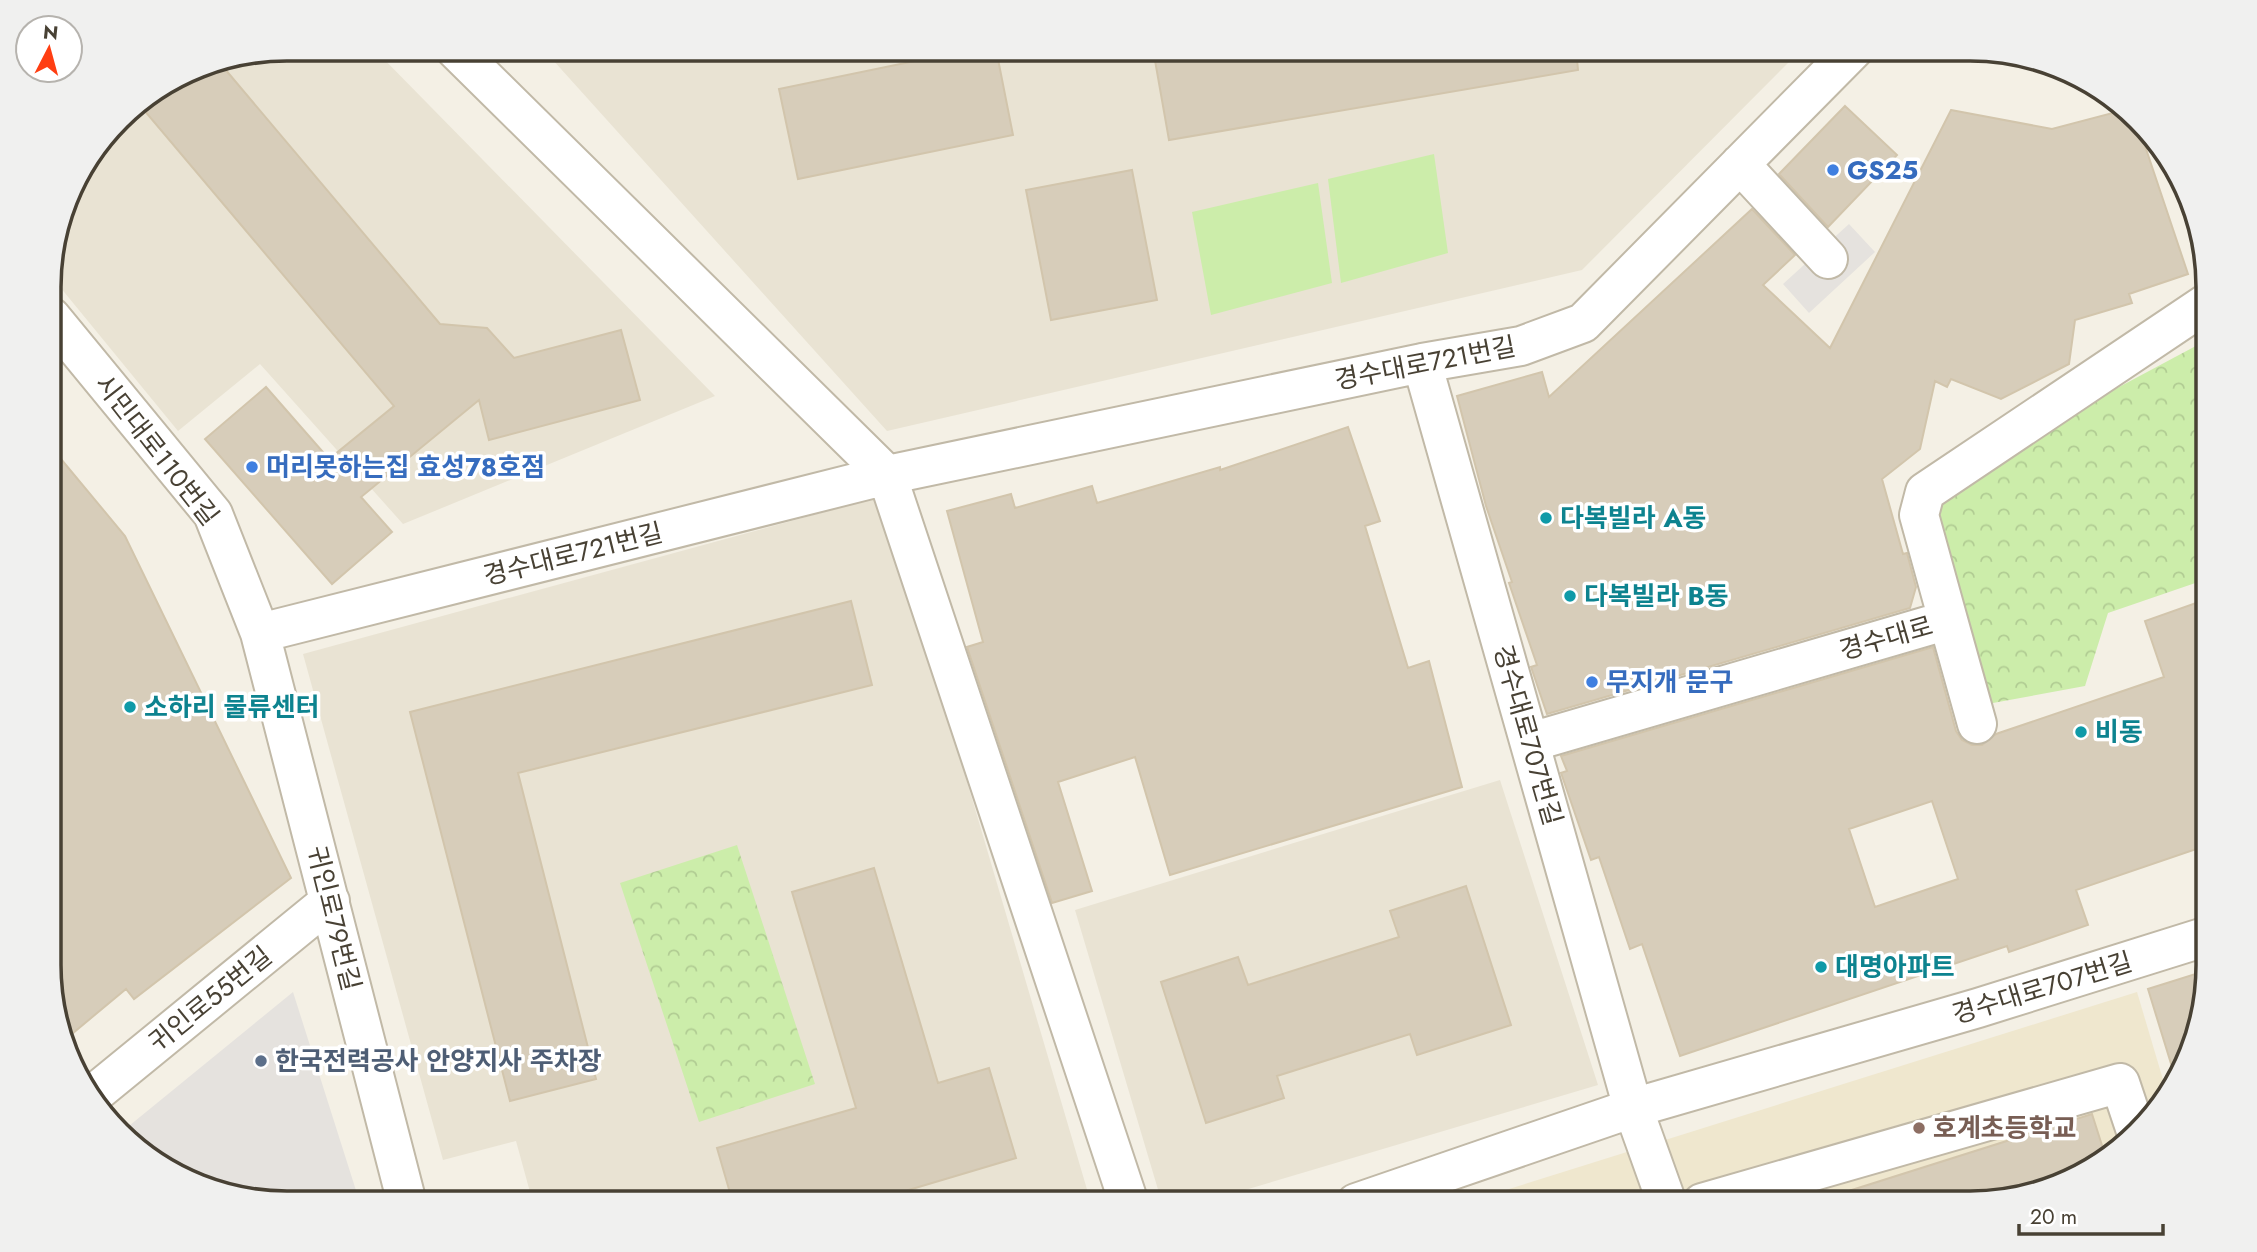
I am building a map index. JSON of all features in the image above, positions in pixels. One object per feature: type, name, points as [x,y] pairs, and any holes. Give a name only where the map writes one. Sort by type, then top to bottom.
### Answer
[{"type":"street","points":[[467,61],[887,475],[1125,1191]]},
{"type":"street","name":"경수대로721번길","points":[[260,633],[887,475],[1422,363],[1521,346],[1583,323],[1842,61]]},
{"type":"street","points":[[1740,164],[1828,259]]},
{"type":"street","name":"경수대로","points":[[1531,742],[1948,620],[1919,515],[1925,492],[2195,311]]},
{"type":"street","name":"시민대로110번길","points":[[61,329],[213,514],[260,633]]},
{"type":"street","name":"경수대로707번길","points":[[1422,363],[1633,1108]]},
{"type":"street","points":[[1948,620],[1977,724]]},
{"type":"street","name":"귀인로79번길","points":[[260,633],[404,1191]]},
{"type":"street","name":"귀인로55번길","points":[[99,1090],[330,901]]},
{"type":"street","name":"경수대로707번길","points":[[1394,1190],[1633,1108],[1991,1004],[2195,940]]},
{"type":"street","points":[[1747,1190],[2120,1083],[2133,1121]]},
{"type":"street","points":[[1633,1108],[1662,1190]]},
{"type":"shaded area","points":[[287,61],[386,61],[715,396],[403,524],[260,364],[178,431],[61,288],[69,229],[78,201],[99,162],[117,138],[138,117],[174,92],[215,73],[258,63]]},
{"type":"shaded area","points":[[554,61],[1790,61],[1582,270],[887,431]]},
{"type":"shaded area","points":[[1849,224],[1875,252],[1809,313],[1783,284]]},
{"type":"shaded area","points":[[883,496],[1087,1191],[530,1191],[516,1141],[443,1160],[303,654]]},
{"type":"shaded area","points":[[1500,780],[1598,1085],[1243,1190],[1158,1190],[1075,910]]},
{"type":"shaded area","name":"한국전력공사 안양지사 주차장","points":[[293,992],[356,1191],[287,1191],[229,1183],[201,1174],[174,1160],[129,1126]]},
{"type":"shaded area","name":"호계초등학교","points":[[2137,992],[2163,1081],[2140,1114],[2119,1135],[2095,1153],[2042,1179],[2014,1186],[1985,1190],[1505,1190]]},
{"type":"green space","points":[[1434,154],[1448,253],[1341,283],[1328,179]]},
{"type":"green space","points":[[1318,183],[1332,283],[1211,315],[1192,212]]},
{"type":"green space","points":[[2195,346],[2195,583],[2108,613],[2085,686],[1982,705],[1928,512],[1999,451]]},
{"type":"green space","points":[[737,845],[815,1084],[699,1122],[620,883]]},
{"type":"building","points":[[915,61],[998,61],[1013,135],[798,179],[779,89]]},
{"type":"building","points":[[1155,61],[1577,61],[1578,70],[1169,140]]},
{"type":"building","points":[[226,70],[440,324],[487,328],[514,358],[621,330],[640,400],[489,440],[479,400],[361,497],[392,532],[332,584],[205,439],[266,387],[329,459],[394,406],[145,112],[187,85]]},
{"type":"building","name":"GS25","points":[[1845,106],[1897,155],[1828,227],[1779,174]]},
{"type":"building","points":[[1951,110],[2052,129],[2113,113],[2144,144],[2188,274],[2129,294],[2132,303],[2075,320],[2069,364],[2001,399],[1951,379],[1947,387],[1935,381],[1920,449],[1882,479],[1903,554],[1907,553],[1916,587],[1910,608],[1547,714],[1531,667],[1537,665],[1486,506],[1457,396],[1542,372],[1549,397],[1752,209],[1795,255],[1763,285],[1830,348]]},
{"type":"building","points":[[1132,170],[1157,300],[1051,320],[1026,190]]},
{"type":"building","points":[[1348,427],[1380,521],[1365,526],[1408,668],[1429,661],[1462,787],[1170,875],[1135,757],[1058,782],[1092,891],[1052,903],[967,647],[983,642],[947,511],[1011,494],[1015,508],[1092,486],[1097,503],[1220,467],[1220,470]]},
{"type":"building","name":"소하리 물류센터","points":[[61,459],[125,536],[291,878],[134,999],[126,989],[72,1034],[63,994],[61,965]]},
{"type":"building","points":[[851,601],[872,685],[518,773],[596,1079],[510,1101],[410,712]]},
{"type":"building","points":[[2195,603],[2195,849],[2076,890],[2088,925],[2009,952],[2007,946],[1680,1056],[1642,944],[1630,949],[1599,857],[1591,860],[1561,773],[1567,771],[1561,756],[1933,647],[1956,731],[1962,740],[1972,745],[1982,745],[1996,734],[2164,677],[2145,621]],"holes":[[[1932,801],[1958,879],[1875,907],[1849,829]]]},
{"type":"building","points":[[874,868],[938,1083],[989,1068],[1016,1158],[906,1191],[729,1191],[717,1148],[856,1108],[792,892]]},
{"type":"building","points":[[1466,886],[1511,1025],[1417,1055],[1410,1034],[1277,1076],[1284,1098],[1206,1123],[1161,982],[1238,957],[1248,985],[1399,937],[1390,911]]},
{"type":"building","points":[[2195,974],[2188,1023],[2172,1065],[2148,989]]},
{"type":"building","points":[[2092,1114],[2103,1147],[2070,1167],[2042,1179],[2014,1186],[1985,1190],[1852,1190]]},
{"type":"place","name":"GS25","points":[[1833,170]]},
{"type":"place","name":"머리못하는집 효성78호점","points":[[252,467]]},
{"type":"place","name":"다복빌라 A동","points":[[1546,518]]},
{"type":"place","name":"다복빌라 B동","points":[[1570,596]]},
{"type":"place","name":"무지개 문구","points":[[1592,682]]},
{"type":"place","name":"소하리 물류센터","points":[[130,707]]},
{"type":"place","name":"비동","points":[[2081,732]]},
{"type":"place","name":"대명아파트","points":[[1821,967]]},
{"type":"place","name":"한국전력공사 안양지사 주차장","points":[[261,1061]]},
{"type":"place","name":"호계초등학교","points":[[1919,1128]]}]
